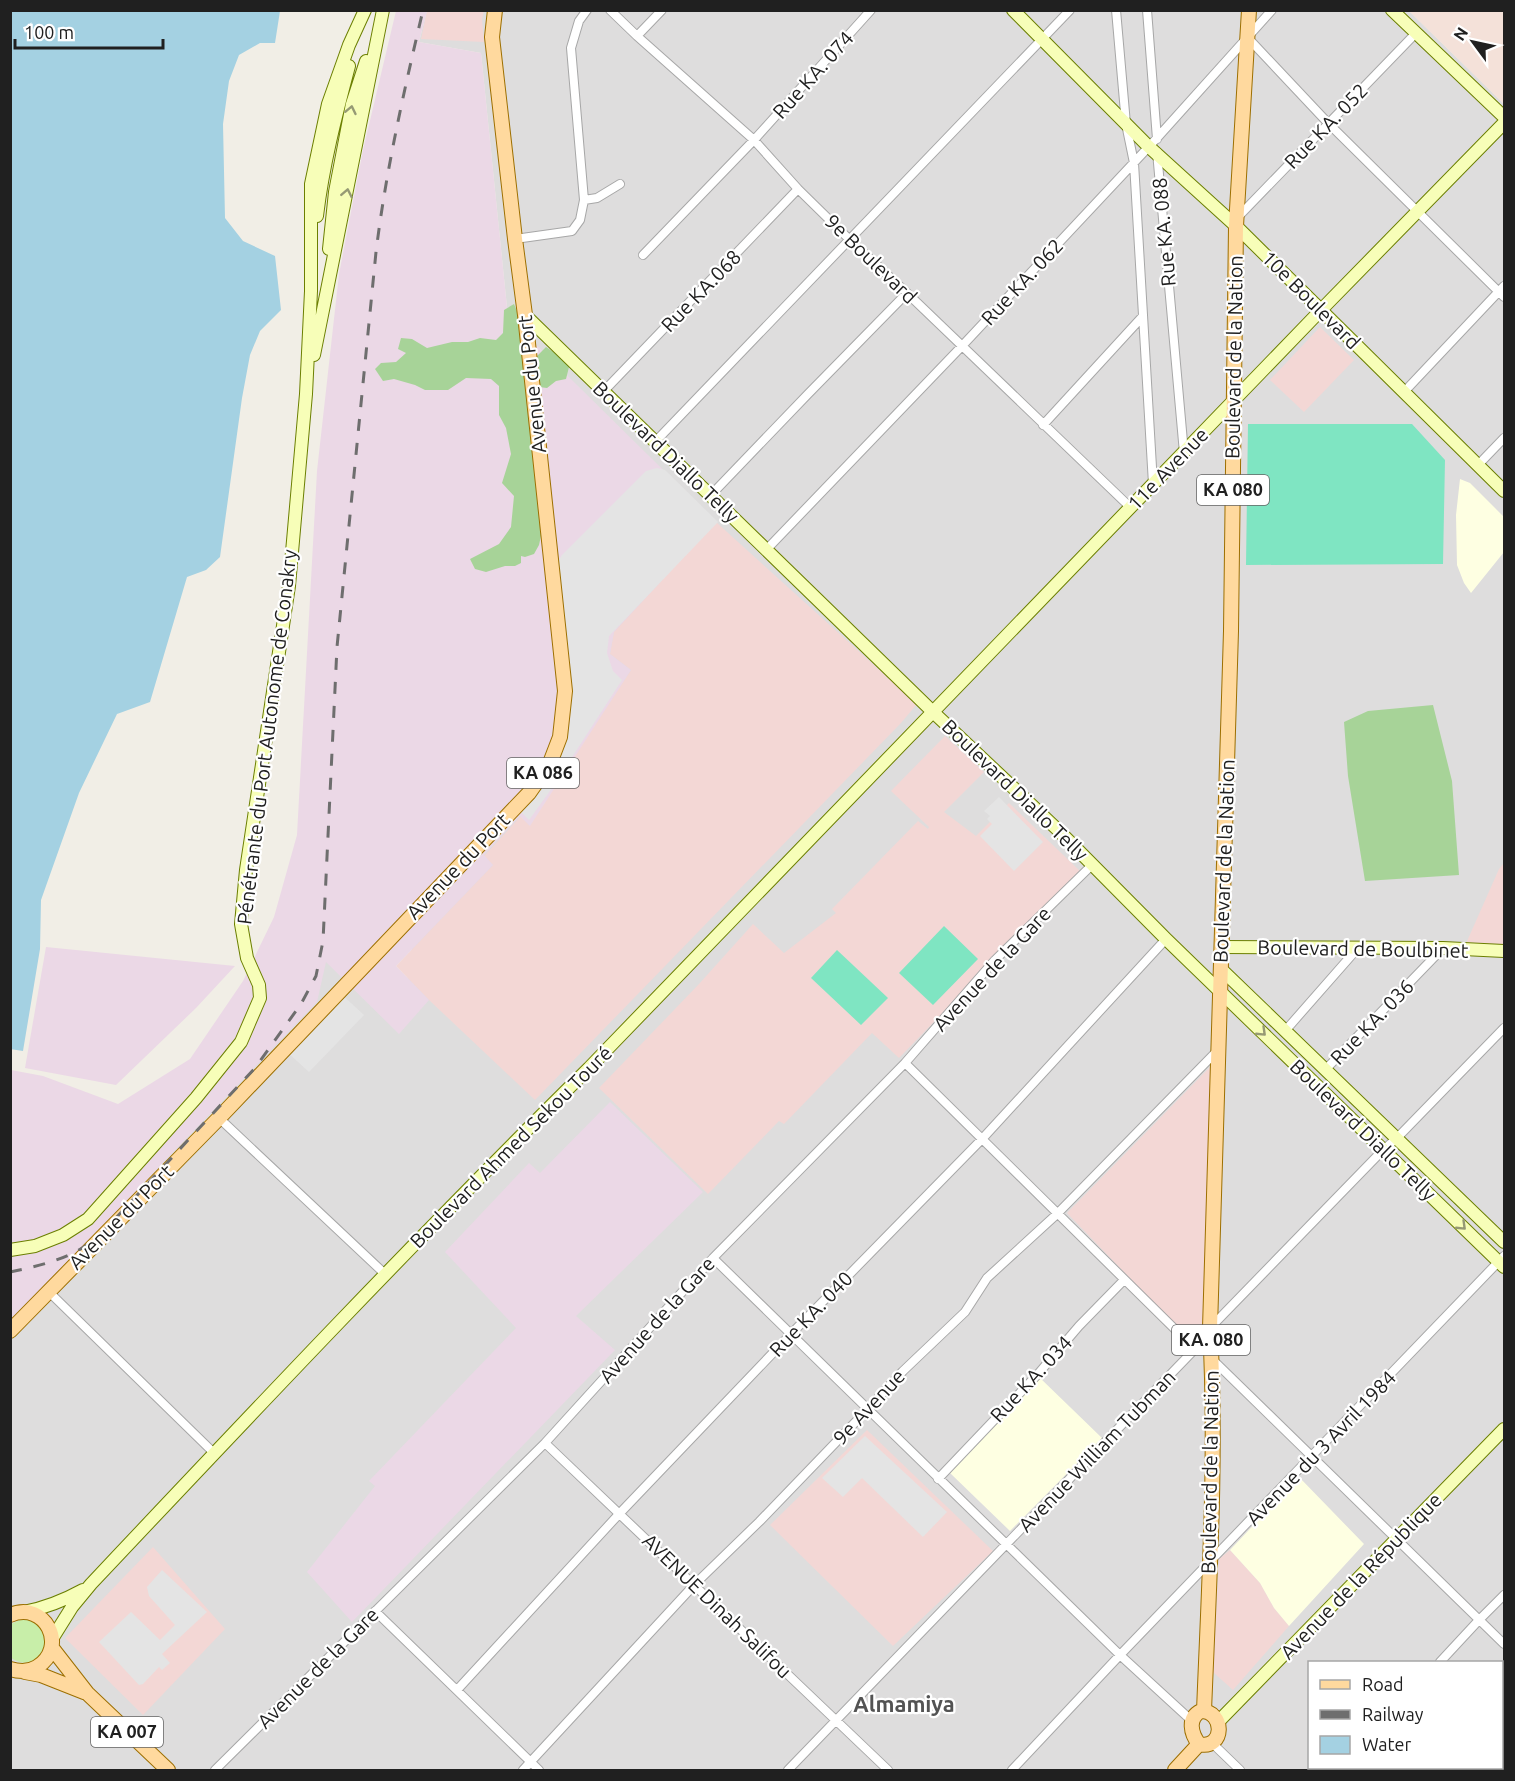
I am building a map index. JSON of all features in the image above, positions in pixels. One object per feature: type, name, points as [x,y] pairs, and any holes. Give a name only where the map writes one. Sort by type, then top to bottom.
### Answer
[{"type":"main road","name":"Avenue du Port","points":[[10,1332],[219,1118],[529,793],[550,763],[557,746],[565,691],[525,315],[492,37],[495,10]]},
{"type":"main road","name":"Boulevard de la Nation","points":[[1204,1711],[1212,1455],[1210,1328],[1231,630],[1236,222],[1249,10]]},
{"type":"main road","points":[[14,1613],[32,1613],[40,1617],[46,1624],[52,1643],[49,1656],[42,1664],[33,1669],[17,1670]]},
{"type":"main road","name":"KA 007","points":[[52,1643],[87,1693],[168,1770]]},
{"type":"main road","name":"KA 007","points":[[17,1670],[58,1680],[87,1693]]},
{"type":"main road","points":[[1174,1770],[1218,1736],[1217,1723],[1213,1715],[1204,1711],[1197,1712],[1192,1721],[1191,1730],[1205,1744]]},
{"type":"street","points":[[306,394],[311,291],[321,185],[338,105],[366,10]]},
{"type":"street","points":[[306,394],[383,10]]},
{"type":"street","points":[[515,239],[572,231],[580,220],[584,200],[571,48],[579,21],[586,10]]},
{"type":"street","name":"9e Boulevard","points":[[610,10],[754,140],[798,189],[850,240],[1131,508]]},
{"type":"street","points":[[637,36],[662,10]]},
{"type":"street","name":"Rue KA. 074","points":[[643,255],[754,140],[871,10]]},
{"type":"street","name":"10e Boulevard","points":[[1013,10],[1126,124],[1154,146],[1236,222],[1321,310],[1504,491]]},
{"type":"street","points":[[655,442],[1070,10]]},
{"type":"street","points":[[1116,10],[1126,124],[1134,163],[1153,484]]},
{"type":"street","name":"Rue KA. 088","points":[[1147,10],[1154,146],[1184,453]]},
{"type":"street","name":"Rue KA. 062","points":[[767,549],[1134,163],[1154,146],[1272,10]]},
{"type":"street","points":[[1392,10],[1504,117]]},
{"type":"street","name":"Rue KA. 052","points":[[1236,222],[1416,33]]},
{"type":"street","points":[[1248,38],[1328,123],[1503,292],[1404,392]]},
{"type":"street","name":"11e Avenue","points":[[933,712],[1504,123]]},
{"type":"street","points":[[584,200],[597,198],[620,184]]},
{"type":"street","name":"Rue KA.068","points":[[603,392],[798,189]]},
{"type":"street","points":[[711,495],[907,293]]},
{"type":"street","name":"Boulevard Diallo Telly","points":[[525,315],[1383,1150],[1503,1261]]},
{"type":"street","points":[[1043,424],[1143,316]]},
{"type":"street","name":"Pénétrante du Port Autonome de Conakry","points":[[10,1250],[35,1246],[63,1235],[88,1219],[196,1098],[241,1042],[260,998],[259,985],[247,958],[241,924],[246,870],[289,586],[306,394]]},
{"type":"street","points":[[1478,465],[1504,438]]},
{"type":"street","name":"Boulevard Ahmed Sekou Touré","points":[[52,1643],[72,1607],[91,1584],[214,1454],[933,712]]},
{"type":"street","name":"Avenue de la Gare","points":[[215,1770],[545,1443],[713,1258],[905,1063],[995,960],[1092,865]]},
{"type":"street","name":"Rue KA. 040","points":[[457,1690],[620,1513],[983,1138],[1166,939]]},
{"type":"street","name":"Boulevard de Boulbinet","points":[[1221,947],[1443,948],[1504,951]]},
{"type":"street","name":"Rue KA. 036","points":[[1325,1070],[1443,948]]},
{"type":"street","points":[[1285,1031],[1357,949]]},
{"type":"street","name":"Boulevard Diallo Telly","points":[[1221,969],[1504,1242]]},
{"type":"street","name":"Avenue William Tubman","points":[[788,1770],[1195,1349],[1210,1328],[1504,1028]]},
{"type":"street","name":"9e Avenue","points":[[524,1770],[694,1584],[759,1522],[903,1371],[964,1312],[987,1278],[1058,1214],[1219,1049]]},
{"type":"street","points":[[905,1063],[1195,1349]]},
{"type":"street","points":[[219,1118],[386,1275]]},
{"type":"street","points":[[713,1258],[1006,1545],[1192,1721]]},
{"type":"street","name":"Avenue du 3 Avril 1984","points":[[1012,1770],[1120,1655],[1503,1261]]},
{"type":"street","name":"Rue KA. 034","points":[[938,1479],[1124,1280]]},
{"type":"street","points":[[48,1291],[214,1454]]},
{"type":"street","points":[[1212,1359],[1504,1644]]},
{"type":"street","name":"Avenue de la République","points":[[1217,1723],[1504,1429]]},
{"type":"street","name":"AVENUE Dinah Salifou","points":[[545,1443],[888,1770]]},
{"type":"street","name":"Boulevard Ahmed Sekou Touré","points":[[14,1613],[46,1607],[69,1598],[91,1584]]},
{"type":"street","points":[[1441,1661],[1504,1595]]},
{"type":"street","points":[[375,1611],[539,1770]]},
{"type":"street","points":[[1205,1744],[1240,1770]]},
{"type":"shaded area","points":[[396,11],[427,11],[419,42],[481,53],[508,317],[716,522],[614,632],[610,654],[631,670],[530,826],[520,816],[484,855],[493,865],[396,966],[429,1000],[399,1034],[326,962],[317,1002],[47,1284],[11,1328],[11,1070],[43,1076],[118,1104],[190,1059],[243,981],[274,917],[297,835],[317,471],[339,274],[363,150]]},
{"type":"shaded area","points":[[427,11],[1409,11],[1504,104],[1504,1770],[11,1770],[11,1328],[326,961],[399,1033],[508,317],[481,53],[419,42]]},
{"type":"shaded area","points":[[427,11],[484,11],[482,19],[484,42],[421,39]]},
{"type":"shaded area","points":[[1409,11],[1504,11],[1504,104]]},
{"type":"shaded area","points":[[1320,327],[1354,360],[1304,412],[1270,380]]},
{"type":"shaded area","points":[[657,468],[665,470],[718,522],[609,636],[607,653],[613,671],[622,680],[565,768],[558,763],[570,722],[571,690],[555,566],[562,555],[646,471]]},
{"type":"shaded area","points":[[1460,479],[1470,483],[1504,517],[1504,552],[1471,593],[1457,565],[1456,515]]},
{"type":"shaded area","points":[[716,522],[917,704],[535,1100],[396,966],[493,865],[484,856],[521,816],[529,825],[631,670],[610,654],[614,632]]},
{"type":"shaded area","points":[[945,736],[984,772],[944,812],[976,836],[1009,803],[1080,871],[899,1058],[872,1033],[784,1124],[779,1121],[708,1194],[599,1088],[753,924],[784,953],[836,913],[832,909],[918,821],[928,829],[929,827],[891,791]]},
{"type":"shaded area","points":[[551,770],[560,777],[529,820],[517,808]]},
{"type":"shaded area","points":[[999,797],[1043,842],[1014,871],[980,836],[992,824],[987,819],[990,816],[984,811]]},
{"type":"shaded area","points":[[1504,863],[1504,947],[1464,948],[1499,869]]},
{"type":"shaded area","points":[[46,947],[235,966],[196,1008],[116,1085],[25,1068]]},
{"type":"shaded area","points":[[339,992],[364,1015],[309,1072],[286,1051]]},
{"type":"shaded area","points":[[1213,1064],[1204,1336],[1195,1346],[1067,1213]]},
{"type":"shaded area","points":[[610,1102],[703,1192],[576,1316],[615,1350],[352,1622],[307,1572],[375,1486],[369,1481],[516,1328],[445,1252],[529,1163],[540,1173]]},
{"type":"shaded area","points":[[1039,1377],[1102,1438],[1010,1531],[950,1473],[992,1423]]},
{"type":"shaded area","points":[[867,1430],[993,1551],[893,1646],[770,1525]]},
{"type":"shaded area","points":[[865,1436],[947,1512],[923,1537],[862,1478],[843,1497],[822,1478]]},
{"type":"shaded area","points":[[1299,1477],[1364,1544],[1289,1626],[1274,1608],[1260,1583],[1230,1550]]},
{"type":"shaded area","points":[[153,1547],[225,1629],[143,1715],[65,1638]]},
{"type":"shaded area","points":[[1230,1550],[1260,1583],[1274,1608],[1289,1626],[1233,1690],[1213,1672],[1219,1559]]},
{"type":"shaded area","points":[[162,1570],[207,1612],[162,1654],[170,1663],[162,1670],[159,1667],[143,1684],[139,1685],[99,1642],[131,1612],[160,1640],[175,1625],[149,1596],[147,1587]]},
{"type":"green space","points":[[514,304],[533,350],[534,359],[546,347],[558,355],[569,367],[566,379],[556,381],[547,388],[539,387],[542,531],[539,545],[534,554],[521,556],[521,563],[486,572],[475,569],[470,559],[499,544],[511,527],[514,496],[502,483],[511,454],[506,428],[499,415],[499,386],[491,379],[466,378],[448,390],[425,390],[394,379],[383,381],[375,369],[381,363],[396,362],[406,353],[398,349],[401,338],[412,339],[427,348],[480,338],[496,340],[503,333],[504,310]]},
{"type":"green space","points":[[1248,424],[1412,424],[1445,460],[1443,564],[1246,565]]},
{"type":"green space","points":[[1433,705],[1452,781],[1459,875],[1365,881],[1348,776],[1344,722],[1368,711]]},
{"type":"green space","points":[[944,926],[978,959],[933,1005],[899,973]]},
{"type":"green space","points":[[837,950],[888,998],[861,1025],[811,978]]},
{"type":"green space","points":[[22,1619],[35,1623],[42,1630],[45,1639],[44,1648],[39,1656],[32,1661],[22,1663],[11,1658],[11,1624]]},
{"type":"water","points":[[11,10],[280,11],[275,43],[260,43],[239,55],[229,81],[223,124],[225,218],[243,241],[275,256],[281,310],[260,331],[250,355],[220,557],[206,570],[187,577],[150,702],[117,714],[79,793],[41,900],[40,949],[23,1051],[10,1049]]},
{"type":"railway","points":[[10,1272],[62,1258],[81,1249],[99,1235],[255,1068],[301,1004],[316,976],[323,941],[337,647],[376,252],[390,161],[423,10]]},
{"type":"district","name":"Almamiya","points":[[904,1704]]}]
